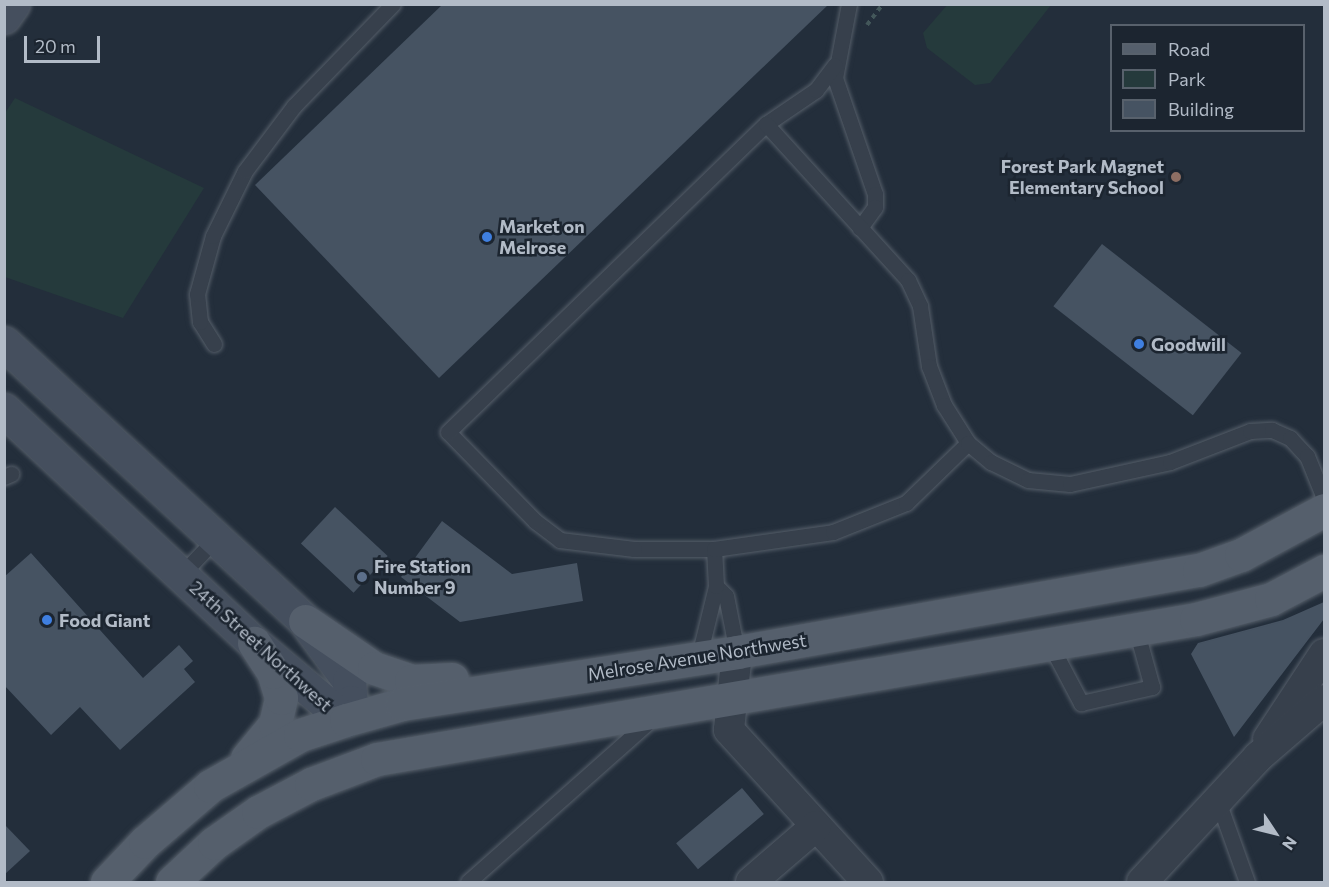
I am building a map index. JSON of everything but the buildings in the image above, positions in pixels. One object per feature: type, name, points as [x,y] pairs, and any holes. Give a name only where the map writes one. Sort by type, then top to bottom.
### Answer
[{"type":"main road","points":[[4,17],[14,4]]},
{"type":"main road","name":"24th Street Northwest","points":[[4,343],[305,621],[349,681],[351,702],[346,720],[254,643],[4,410]]},
{"type":"main road","name":"Melrose Avenue Northwest","points":[[107,882],[181,808],[236,770],[300,735],[346,720],[402,704],[699,656],[737,652],[1199,570],[1241,555],[1324,510]]},
{"type":"main road","points":[[171,882],[214,843],[311,784],[377,759],[658,714],[1136,629],[1271,599],[1324,571]]},
{"type":"main road","points":[[305,621],[354,658],[411,681],[508,670],[612,650],[656,663]]},
{"type":"main road","points":[[236,770],[267,738],[281,698],[273,672],[254,643]]},
{"type":"main road","points":[[171,882],[176,850],[190,836],[243,797],[315,760],[334,742],[346,720],[397,742],[445,747]]},
{"type":"street","points":[[737,652],[730,700],[729,730],[868,882]]},
{"type":"street","points":[[1258,758],[1324,654]]},
{"type":"street","points":[[1142,882],[1258,758],[1324,700]]},
{"type":"street","points":[[751,882],[816,826]]},
{"type":"lane","points":[[214,344],[200,322],[197,294],[213,236],[245,171],[294,106],[393,4]]},
{"type":"lane","points":[[849,4],[835,64],[837,93],[875,194],[875,207],[860,228]]},
{"type":"lane","points":[[835,64],[816,90],[766,124],[448,432],[535,521],[560,540],[634,549],[714,549],[833,532],[906,503],[968,443]]},
{"type":"lane","points":[[766,124],[908,280],[920,306],[929,366],[944,405],[968,443],[992,462],[1028,480],[1070,484],[1170,462],[1250,431],[1272,430],[1307,456],[1324,498]]},
{"type":"lane","points":[[181,575],[215,539]]},
{"type":"lane","points":[[699,656],[716,586],[714,549]]},
{"type":"lane","points":[[716,586],[726,596],[737,652]]},
{"type":"lane","points":[[1050,644],[1081,703],[1152,687],[1136,629]]},
{"type":"lane","points":[[468,882],[658,714]]},
{"type":"lane","points":[[1218,801],[1247,882]]},
{"type":"green space","points":[[948,4],[1051,5],[990,83],[975,85],[927,48],[923,33]]},
{"type":"green space","points":[[15,98],[204,188],[123,318],[5,277],[5,113]]},
{"type":"place","name":"Forest Park Magnet Elementary School","points":[[1176,177]]},
{"type":"place","name":"Market on Melrose","points":[[487,237]]},
{"type":"place","name":"Goodwill","points":[[1139,344]]},
{"type":"place","name":"Fire Station Number 9","points":[[362,577]]},
{"type":"place","name":"Food Giant","points":[[47,620]]}]
